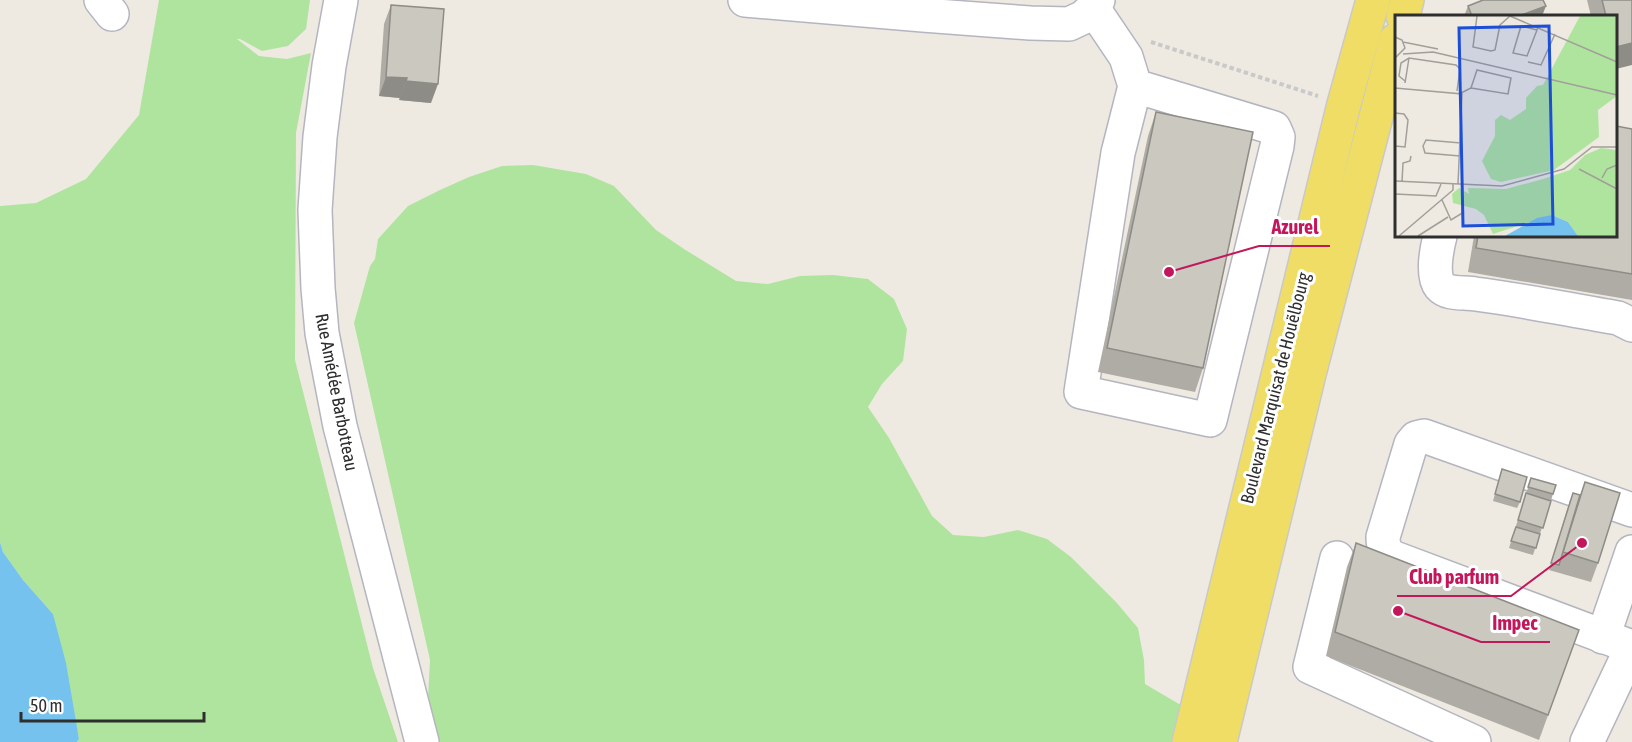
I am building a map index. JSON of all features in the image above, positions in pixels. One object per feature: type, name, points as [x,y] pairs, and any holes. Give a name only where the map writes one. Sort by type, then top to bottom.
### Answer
[{"type":"main road","name":"Boulevard Marquisat de Houëlbourg","points":[[1189,742],[1344,104],[1373,0]]},
{"type":"main road","points":[[1403,15],[1407,0]]},
{"type":"main road","name":"Boulevard Marquisat de Houëlbourg","points":[[1220,742],[1309,374],[1395,44]]},
{"type":"street","name":"Rue Amédée Barbotteau","points":[[341,0],[320,137],[315,210],[322,333],[340,426],[422,742]]},
{"type":"street","points":[[745,0],[922,15],[1069,24],[1084,17],[1095,4],[1126,57],[1135,86],[1118,153],[1081,392],[1210,420],[1278,137],[1274,128],[1135,86]]},
{"type":"street","points":[[1440,237],[1436,258],[1436,278],[1446,290],[1618,318],[1632,325]]},
{"type":"street","points":[[1626,646],[1392,557],[1384,548],[1383,537],[1412,444],[1416,438],[1424,436],[1632,510]]},
{"type":"street","points":[[1587,742],[1626,646],[1632,552]]},
{"type":"street","points":[[1337,558],[1310,667],[1474,742]]},
{"type":"path","points":[[1150,42],[1344,104]]},
{"type":"green space","points":[[159,0],[310,0],[306,29],[288,46],[262,51],[237,39],[259,56],[287,59],[311,53],[296,133],[295,360],[373,668],[398,742],[77,742],[79,739],[53,614],[23,580],[3,552],[0,542],[0,206],[36,203],[86,179],[139,115]]},
{"type":"green space","points":[[533,165],[586,174],[614,186],[656,230],[736,281],[768,284],[800,276],[833,275],[868,279],[894,299],[907,329],[903,361],[882,384],[868,407],[889,438],[932,516],[953,535],[984,537],[1018,530],[1047,539],[1071,557],[1116,602],[1138,628],[1144,660],[1145,684],[1179,704],[1232,742],[437,742],[428,698],[430,660],[354,323],[370,266],[375,259],[378,239],[408,206],[469,177],[502,166]]},
{"type":"water","points":[[0,542],[3,552],[23,580],[53,614],[66,663],[79,739],[77,742],[0,742]]},
{"type":"building","points":[[1483,0],[1543,0],[1546,6],[1522,15],[1472,15],[1468,6]]},
{"type":"building","points":[[1602,0],[1632,0],[1632,43],[1617,47],[1617,15],[1606,15]]},
{"type":"building","points":[[391,5],[444,9],[438,84],[406,81],[407,78],[386,77]]},
{"type":"building","points":[[1156,112],[1253,132],[1203,368],[1107,348]]},
{"type":"building","points":[[1617,126],[1632,129],[1632,274],[1476,248],[1478,237],[1617,237]]},
{"type":"building","points":[[1502,469],[1527,477],[1520,502],[1495,494]]},
{"type":"building","points":[[1531,478],[1556,485],[1553,494],[1528,487]]},
{"type":"building","points":[[1585,482],[1620,493],[1598,563],[1563,552]]},
{"type":"building","points":[[1526,493],[1551,501],[1543,528],[1518,520]]},
{"type":"building","points":[[1573,493],[1580,495],[1559,565],[1551,563]]},
{"type":"building","points":[[1516,527],[1540,534],[1536,548],[1511,541]]},
{"type":"building","points":[[1356,543],[1579,630],[1548,715],[1335,632]]},
{"type":"place","name":"Azurel","points":[[1169,272]]},
{"type":"place","name":"Club parfum","points":[[1582,543]]},
{"type":"place","name":"Impec","points":[[1398,611]]}]
